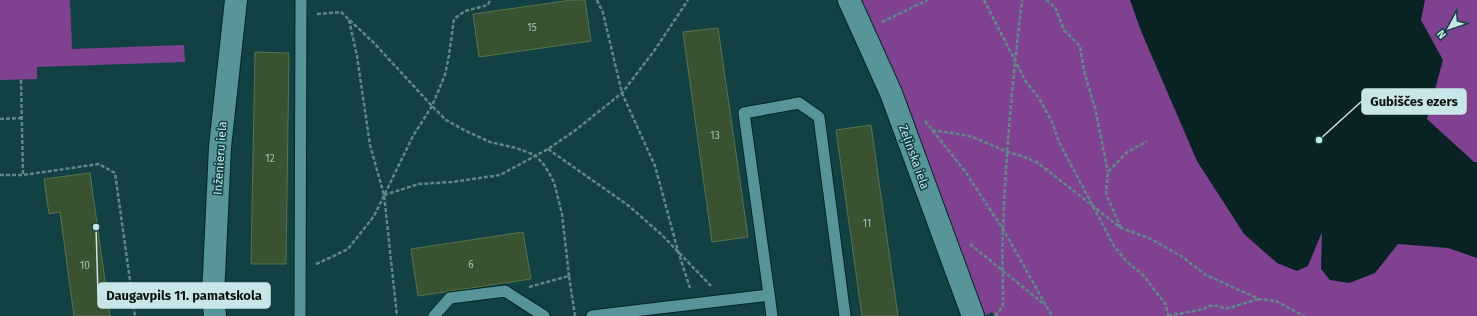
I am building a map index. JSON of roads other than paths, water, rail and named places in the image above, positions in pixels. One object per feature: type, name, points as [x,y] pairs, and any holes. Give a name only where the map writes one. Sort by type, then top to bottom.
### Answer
[{"type":"street","name":"Inženieru iela","points":[[216,316],[213,296],[220,147],[236,0]]},
{"type":"street","name":"Zeļinska iela","points":[[849,0],[891,94],[973,316]]},
{"type":"lane","points":[[300,316],[301,0]]},
{"type":"lane","points":[[772,316],[744,114],[799,103],[819,116],[845,316]]},
{"type":"lane","points":[[434,316],[450,298],[505,291],[544,316]]},
{"type":"lane","points":[[592,316],[769,295]]},
{"type":"water","points":[[1130,0],[1425,0],[1421,20],[1443,60],[1427,119],[1474,162],[1477,162],[1477,258],[1448,248],[1398,244],[1375,273],[1349,283],[1330,280],[1321,269],[1322,232],[1308,266],[1297,271],[1277,263],[1244,234],[1197,161],[1141,31]]},
{"type":"place","name":"Gubiščes ezers","points":[[1319,140]]},
{"type":"place","name":"Daugavpils 11. pamatskola","points":[[96,227]]}]
